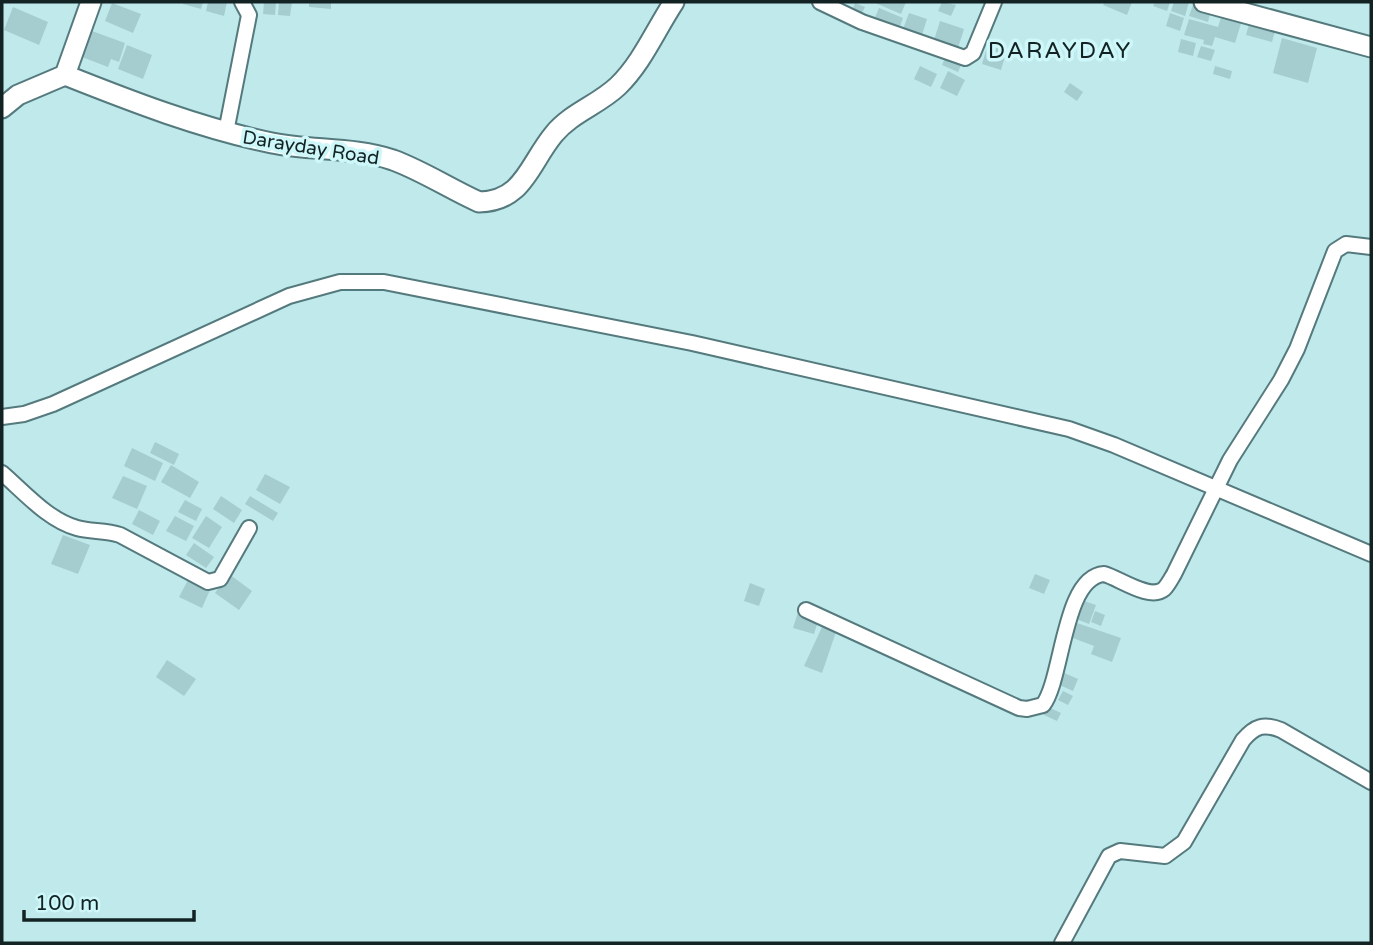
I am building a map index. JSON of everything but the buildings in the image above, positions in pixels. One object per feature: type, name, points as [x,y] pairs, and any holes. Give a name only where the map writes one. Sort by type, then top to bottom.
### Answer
[{"type":"street","points":[[2,108],[18,95],[65,75],[91,2]]},
{"type":"street","points":[[226,132],[249,15],[242,2]]},
{"type":"street","name":"Darayday Road","points":[[65,75],[163,114],[226,132],[292,146],[375,155],[414,169],[479,202],[503,199],[516,190],[554,133],[617,87],[631,72],[674,2]]},
{"type":"street","points":[[820,2],[862,22],[965,58],[973,54],[993,2]]},
{"type":"street","points":[[1203,2],[1371,47]]},
{"type":"street","points":[[806,610],[1019,708],[1036,708],[1043,705],[1048,699],[1073,609],[1084,587],[1091,578],[1104,574],[1146,592],[1157,593],[1163,590],[1174,574],[1230,460],[1297,349],[1335,251],[1346,244],[1371,247]]},
{"type":"street","points":[[2,417],[24,414],[53,404],[289,296],[340,282],[384,282],[692,343],[1040,422],[1114,445],[1371,554]]},
{"type":"street","points":[[2,473],[62,522],[78,529],[104,530],[120,535],[208,582],[220,579],[249,528]]},
{"type":"street","points":[[1062,943],[1109,856],[1120,851],[1165,856],[1184,842],[1243,740],[1255,729],[1270,726],[1281,730],[1371,782]]},
{"type":"district","name":"DARAYDAY","points":[[1060,50]]}]
